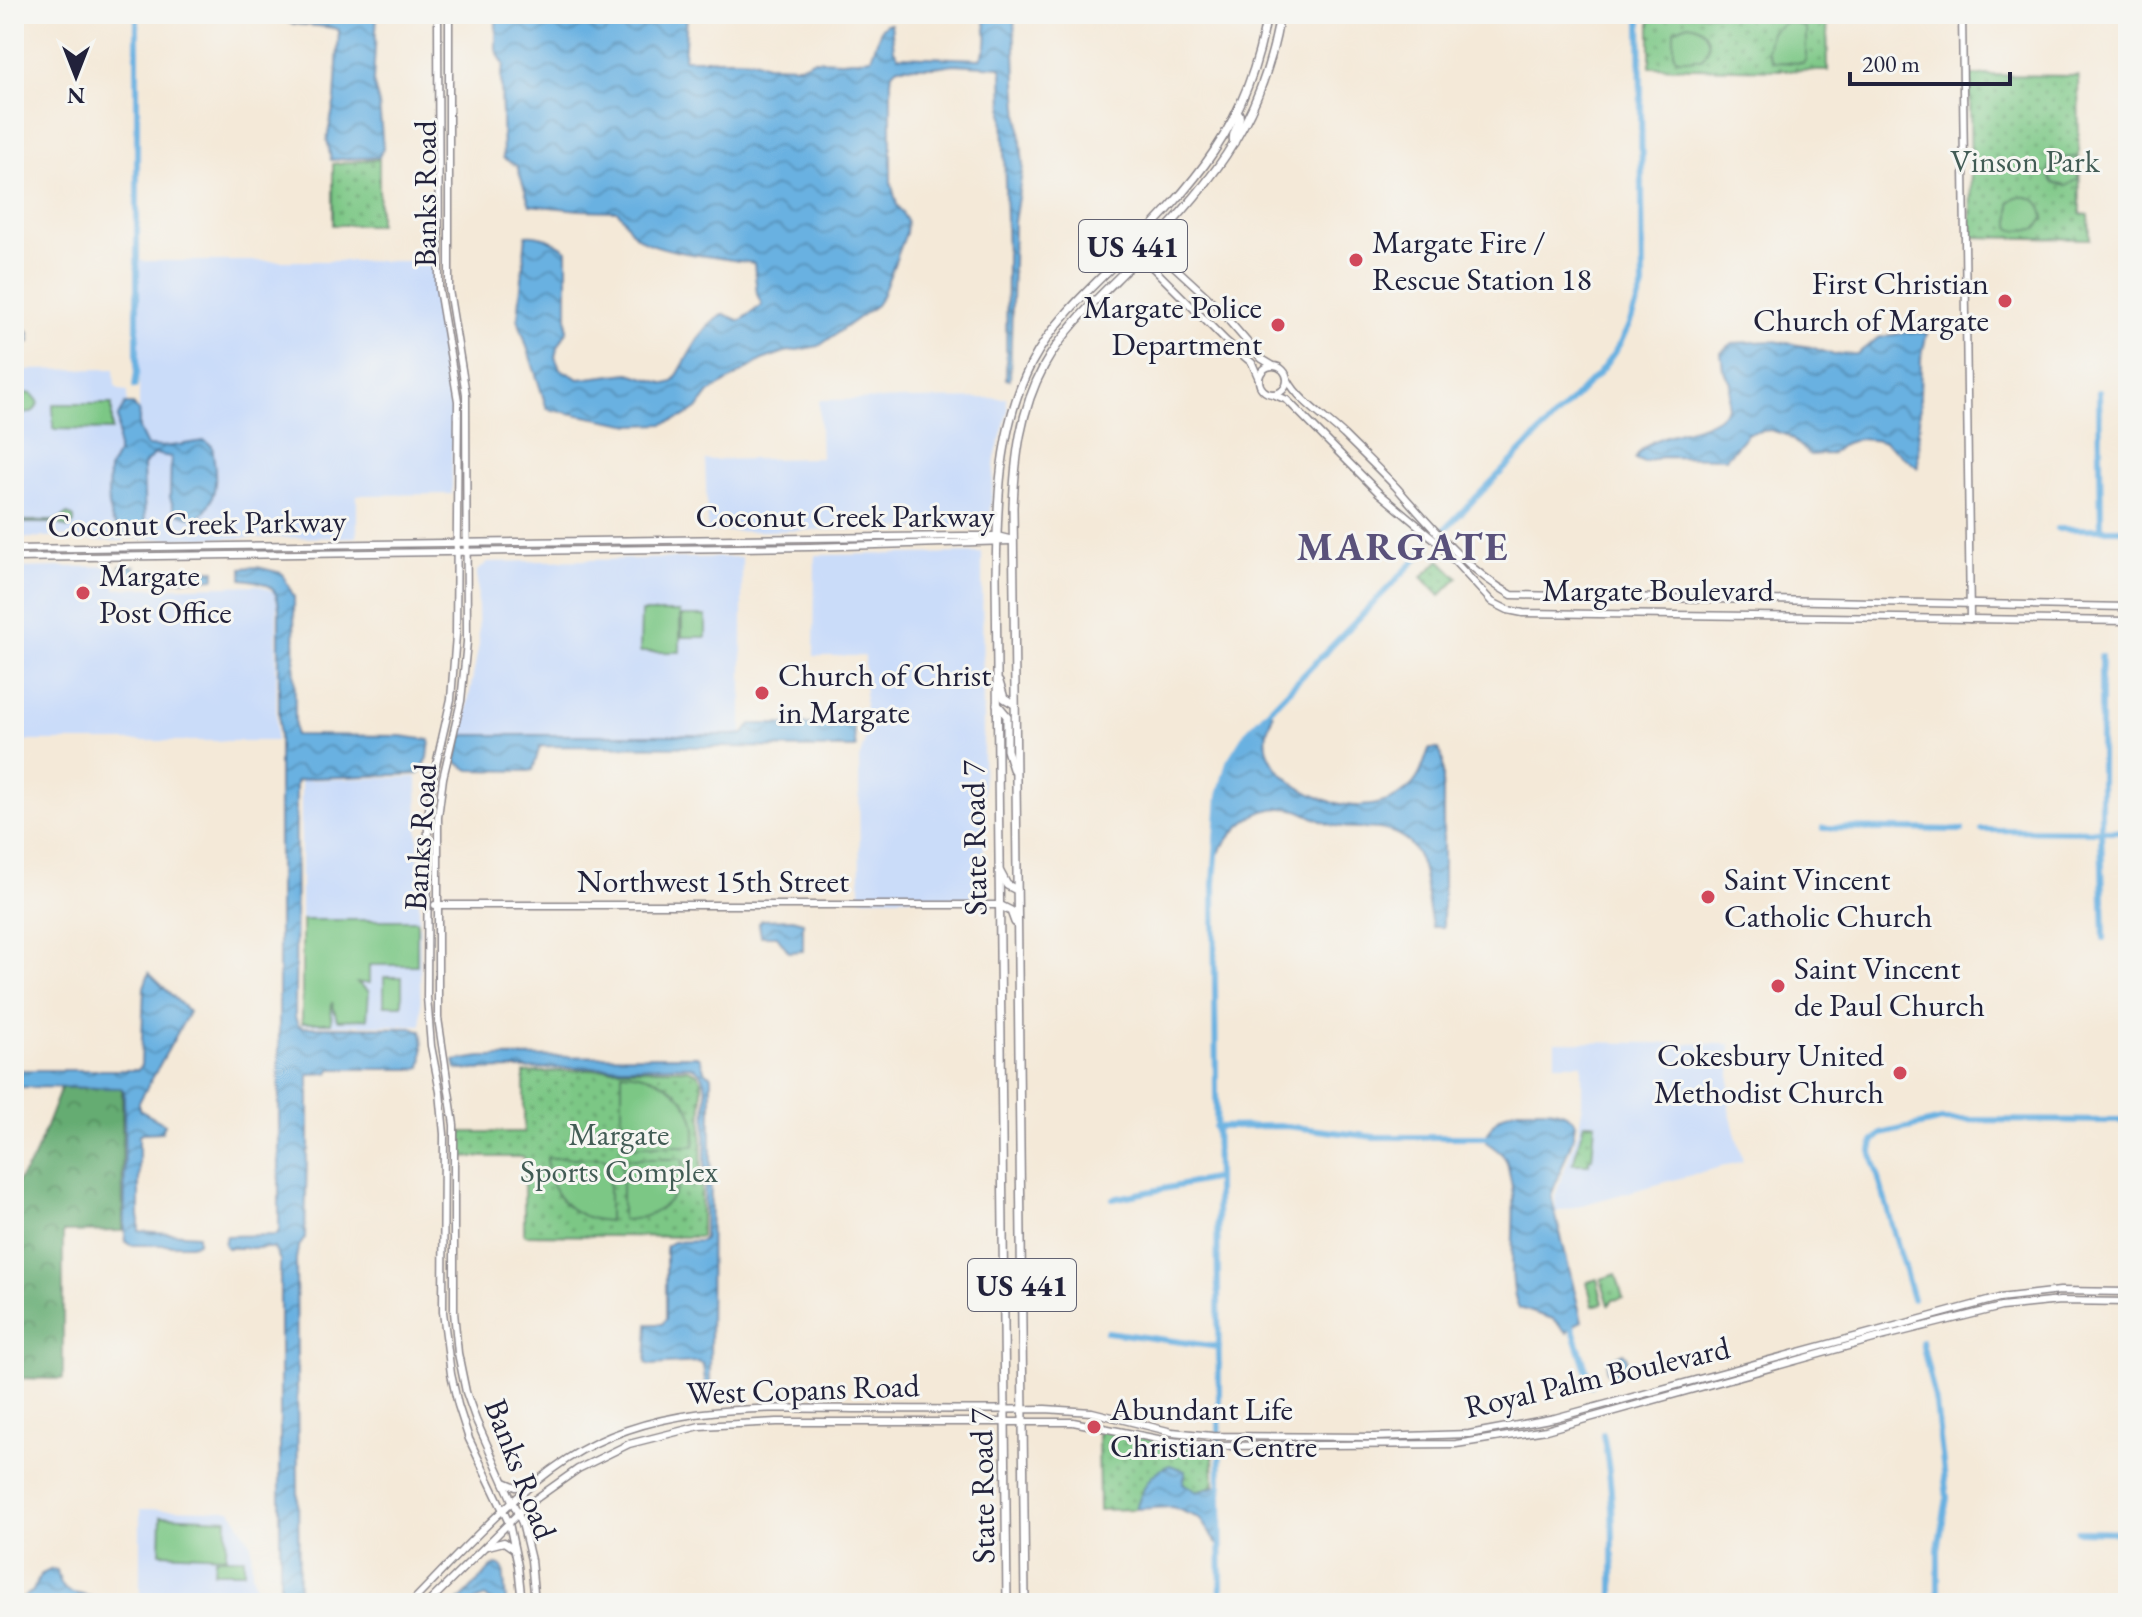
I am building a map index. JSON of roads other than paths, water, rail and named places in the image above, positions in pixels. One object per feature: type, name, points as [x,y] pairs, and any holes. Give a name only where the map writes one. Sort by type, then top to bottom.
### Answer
[{"type":"main road","name":"State Road 7","points":[[1025,1603],[1013,540],[1014,483],[1025,414],[1036,381],[1053,350],[1078,319],[1199,194],[1234,144],[1260,91],[1280,14]]},
{"type":"main road","name":"State Road 7","points":[[1007,1603],[996,677],[996,539],[1005,449],[1013,411],[1032,361],[1055,326],[1203,170],[1238,112],[1257,63],[1267,18]]},
{"type":"main road","points":[[1267,18],[1274,46]]},
{"type":"main road","points":[[1234,144],[1232,134],[1240,119],[1238,112]]},
{"type":"main road","points":[[1053,350],[1051,340],[1055,326]]},
{"type":"main road","points":[[996,677],[1004,698],[1014,704]]},
{"type":"main road","points":[[997,704],[1007,716],[1007,750],[1016,779]]},
{"type":"main road","points":[[999,870],[1007,885],[1017,890]]},
{"type":"main road","points":[[999,905],[1011,911],[1017,928]]},
{"type":"main road","points":[[1003,1262],[1016,1287],[1021,1290]]},
{"type":"street","name":"Banks Road","points":[[438,14],[439,289],[458,401],[456,635],[451,699],[429,807],[429,1026],[444,1134],[443,1312],[462,1421],[509,1523],[522,1603]]},
{"type":"street","name":"Banks Road","points":[[449,14],[449,290],[466,394],[466,662],[459,712],[440,797],[438,1018],[454,1125],[457,1344],[469,1402],[519,1514],[531,1560],[535,1603]]},
{"type":"street","points":[[1962,14],[1970,619]]},
{"type":"street","points":[[1132,247],[1249,361],[1261,389],[1273,394],[1285,388],[1288,380],[1284,371],[1262,359],[1229,321],[1230,318],[1142,237]]},
{"type":"street","points":[[1173,289],[1174,279],[1188,282]]},
{"type":"street","points":[[1259,379],[1263,370],[1272,365]]},
{"type":"street","name":"Margate Boulevard","points":[[1288,380],[1297,395],[1360,451],[1438,535],[1498,587],[1512,595],[2128,607]]},
{"type":"street","name":"Margate Boulevard","points":[[1273,394],[1287,400],[1384,497],[1433,538],[1492,602],[1508,610],[1523,613],[2128,621]]},
{"type":"street","name":"Coconut Creek Parkway","points":[[14,558],[457,552],[467,548],[834,538],[1013,540]]},
{"type":"street","points":[[826,546],[834,538]]},
{"type":"street","name":"Coconut Creek Parkway","points":[[14,549],[457,543],[467,548],[826,546],[996,539]]},
{"type":"street","name":"Northwest 15th Street","points":[[428,905],[999,905]]},
{"type":"street","name":"Royal Palm Boulevard","points":[[1023,1409],[1092,1412],[1172,1432],[1228,1437],[1469,1434],[1533,1424],[1999,1298],[2060,1291],[2128,1292]]},
{"type":"street","name":"Royal Palm Boulevard","points":[[1023,1421],[1090,1424],[1144,1437],[1212,1446],[1428,1445],[1485,1441],[1546,1430],[1877,1338],[2001,1307],[2060,1301],[2128,1302]]},
{"type":"street","points":[[1704,1387],[1716,1374]]},
{"type":"street","points":[[1685,1393],[1693,1381]]},
{"type":"street","name":"West Copans Road","points":[[411,1603],[535,1483],[570,1458],[647,1424],[700,1412],[1023,1409]]},
{"type":"street","name":"West Copans Road","points":[[428,1603],[509,1523],[549,1489],[629,1444],[677,1430],[726,1423],[1023,1421]]},
{"type":"street","points":[[504,1481],[516,1487],[535,1483]]},
{"type":"street","points":[[485,1547],[504,1542],[515,1550]]},
{"type":"water","points":[[282,14],[377,14],[373,81],[383,148],[379,157],[331,160],[327,139],[335,99],[339,30],[289,23]]},
{"type":"water","points":[[496,14],[687,14],[684,59],[754,60],[766,65],[800,66],[813,60],[871,58],[881,29],[886,24],[891,24],[894,50],[898,56],[980,59],[986,43],[984,14],[1014,14],[1023,166],[1014,222],[1010,380],[1006,379],[1007,258],[1002,71],[1000,67],[954,64],[898,67],[892,72],[891,81],[891,182],[897,205],[907,221],[906,233],[876,305],[819,346],[762,360],[709,393],[697,409],[663,424],[632,425],[547,409],[518,319],[526,235],[542,237],[567,250],[567,331],[555,357],[560,369],[579,379],[629,373],[666,384],[673,382],[701,335],[715,320],[724,314],[740,321],[762,305],[757,294],[754,263],[659,247],[636,236],[617,211],[530,205],[517,166],[503,158],[501,77],[504,65],[496,50]]},
{"type":"water","points":[[14,317],[29,333],[30,342],[14,345]]},
{"type":"water","points":[[1907,332],[1927,333],[1921,358],[1918,468],[1884,441],[1859,439],[1843,444],[1831,454],[1810,455],[1787,435],[1770,430],[1748,433],[1726,458],[1660,457],[1644,463],[1635,459],[1650,443],[1704,425],[1725,411],[1731,382],[1723,369],[1721,352],[1733,343],[1774,341],[1811,347],[1834,355],[1857,354],[1878,338]]},
{"type":"water","points":[[125,404],[132,404],[139,411],[139,429],[147,446],[205,441],[212,446],[214,492],[200,517],[175,512],[170,497],[171,457],[155,454],[143,465],[145,525],[136,537],[125,536],[112,521],[108,499],[109,470],[118,452],[118,417]]},
{"type":"water","points":[[120,566],[135,566],[136,571],[215,570],[215,578],[121,582]]},
{"type":"water","points":[[257,567],[282,573],[294,597],[295,735],[401,736],[430,740],[428,758],[419,774],[296,781],[295,1017],[298,1025],[413,1028],[421,1031],[423,1049],[421,1067],[415,1069],[331,1069],[329,1073],[309,1074],[305,1238],[298,1248],[296,1259],[299,1603],[280,1603],[280,1260],[274,1248],[227,1248],[224,1244],[226,1236],[276,1235],[279,1231],[279,608],[275,593],[268,585],[242,579],[242,568]]},
{"type":"water","points":[[1269,708],[1273,715],[1267,732],[1267,746],[1280,772],[1305,791],[1333,802],[1363,806],[1396,797],[1417,779],[1429,749],[1439,749],[1443,760],[1443,927],[1433,927],[1423,871],[1415,850],[1391,832],[1336,826],[1297,810],[1270,809],[1258,813],[1238,828],[1215,859],[1218,814],[1225,778],[1241,744]]},
{"type":"water","points":[[751,724],[850,724],[853,726],[856,748],[540,746],[533,770],[529,771],[469,770],[456,762],[462,737],[466,735],[734,735],[744,734]]},
{"type":"water","points":[[792,919],[803,922],[803,951],[789,952],[777,936],[761,936],[759,923],[762,920]]},
{"type":"water","points":[[149,973],[189,1012],[139,1102],[139,1110],[165,1124],[162,1132],[139,1135],[139,1231],[198,1235],[198,1243],[190,1245],[130,1245],[125,1241],[124,1091],[121,1088],[14,1087],[14,1070],[138,1070],[141,1065],[144,987]]},
{"type":"water","points":[[697,1056],[711,1076],[710,1390],[706,1388],[703,1364],[646,1363],[648,1324],[662,1324],[666,1319],[666,1246],[673,1242],[701,1241],[704,1238],[706,1091],[700,1072],[689,1066],[460,1070],[456,1069],[454,1061],[481,1057]]},
{"type":"water","points":[[1518,1109],[1557,1111],[1575,1122],[1573,1137],[1551,1196],[1582,1321],[1567,1333],[1553,1319],[1519,1308],[1515,1295],[1512,1263],[1514,1209],[1509,1170],[1503,1156],[1486,1142],[1496,1120]]},
{"type":"water","points":[[1623,1353],[1627,1357],[1623,1376],[1610,1376],[1608,1361]]},
{"type":"water","points":[[1170,1465],[1186,1471],[1183,1483],[1197,1492],[1220,1485],[1221,1549],[1199,1518],[1172,1507],[1136,1509],[1147,1482],[1156,1472]]},
{"type":"water","points":[[492,1567],[503,1567],[506,1603],[495,1603],[485,1597],[471,1603],[457,1603]]},
{"type":"water","points":[[57,1570],[65,1589],[94,1598],[97,1603],[14,1603],[33,1591],[40,1575]]},
{"type":"waterway","points":[[135,386],[137,14]]},
{"type":"waterway","points":[[1442,532],[1598,374],[1620,343],[1634,311],[1643,287],[1640,14]]},
{"type":"waterway","points":[[2099,392],[2101,529]]},
{"type":"waterway","points":[[2057,529],[2128,529]]},
{"type":"waterway","points":[[1221,1603],[1214,884],[1220,796],[1229,762],[1247,733],[1430,545]]},
{"type":"waterway","points":[[2101,656],[2104,938]]},
{"type":"waterway","points":[[1823,828],[1962,830]]},
{"type":"waterway","points":[[1982,830],[2128,831]]},
{"type":"waterway","points":[[1913,1299],[1871,1151],[1873,1142],[1881,1134],[1942,1120],[2128,1121]]},
{"type":"waterway","points":[[1215,1127],[1286,1126],[1374,1137],[1491,1137]]},
{"type":"waterway","points":[[1113,1199],[1217,1178]]},
{"type":"waterway","points":[[1570,1320],[1591,1385]]},
{"type":"waterway","points":[[1107,1332],[1219,1347]]},
{"type":"waterway","points":[[1922,1342],[1936,1404],[1947,1498],[1938,1549],[1938,1603]]},
{"type":"waterway","points":[[1603,1434],[1611,1497],[1613,1603]]},
{"type":"waterway","points":[[2077,1531],[2128,1532]]},
{"type":"place","name":"Margate Fire / Rescue Station 18","points":[[1356,260]]},
{"type":"place","name":"First Christian Church of Margate","points":[[2005,301]]},
{"type":"place","name":"Margate Police Department","points":[[1278,325]]},
{"type":"place","name":"Margate Post Office","points":[[83,593]]},
{"type":"place","name":"Church of Christ in Margate","points":[[762,693]]},
{"type":"place","name":"Saint Vincent Catholic Church","points":[[1708,897]]},
{"type":"place","name":"Saint Vincent de Paul Church","points":[[1778,986]]},
{"type":"place","name":"Cokesbury United Methodist Church","points":[[1900,1073]]},
{"type":"place","name":"Abundant Life Christian Centre","points":[[1094,1427]]},
{"type":"district","name":"MARGATE","points":[[1403,546]]},
{"type":"park label","name":"Vinson Park","points":[[2025,161]]},
{"type":"park label","name":"Margate Sports Complex","points":[[619,1152]]}]
